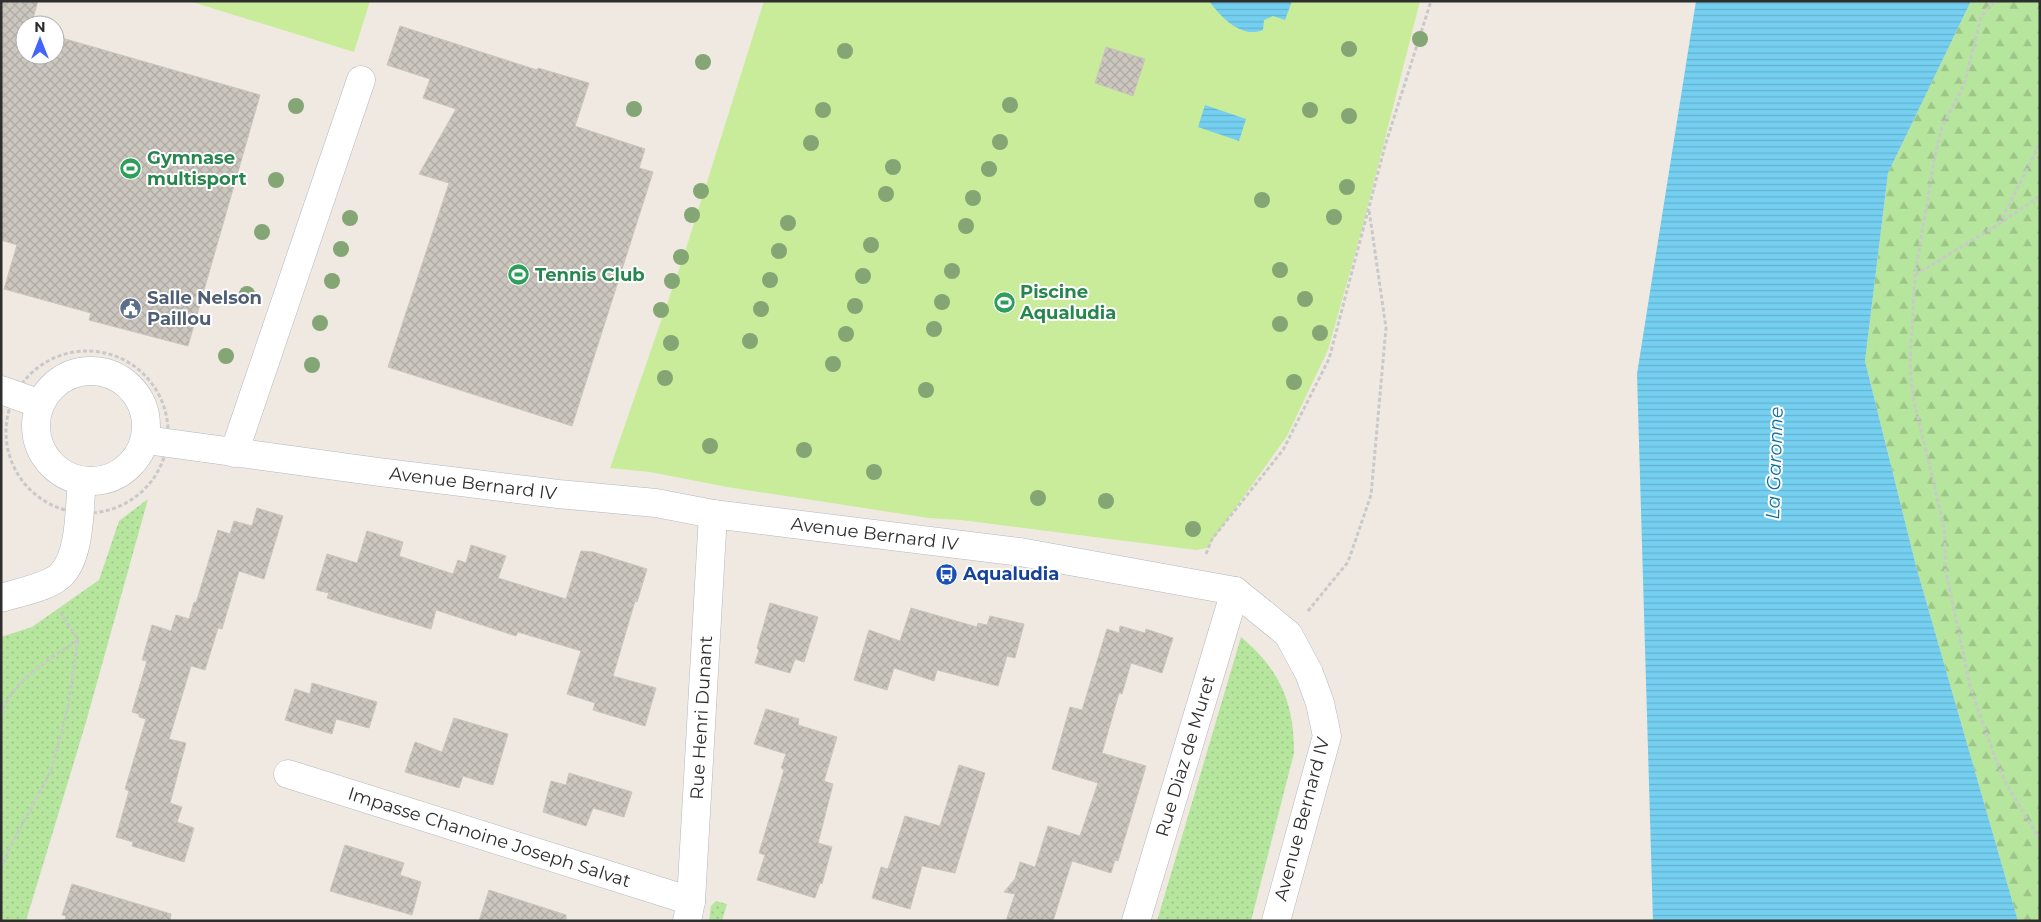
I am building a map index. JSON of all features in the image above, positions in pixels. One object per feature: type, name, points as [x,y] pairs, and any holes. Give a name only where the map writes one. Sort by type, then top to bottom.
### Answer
[{"type":"street","points":[[234,453],[361,80]]},
{"type":"street","points":[[82,371],[100,371],[118,377],[132,388],[142,404],[147,422],[146,440],[139,455],[128,467],[115,476],[99,481],[82,481],[66,476],[52,466],[42,453],[36,437],[36,420],[40,404],[50,388],[64,377],[82,371]]},
{"type":"street","points":[[1,390],[40,404]]},
{"type":"street","name":"Avenue Bernard IV","points":[[146,440],[558,494],[656,503],[712,514],[1020,552],[1235,591],[1288,634],[1309,673],[1320,703],[1327,736],[1276,921]]},
{"type":"street","points":[[1,598],[41,586],[62,575],[75,551],[82,481]]},
{"type":"street","name":"Rue Henri Dunant","points":[[689,911],[712,514]]},
{"type":"street","name":"Rue Diaz de Muret","points":[[1136,921],[1235,591]]},
{"type":"street","name":"Impasse Chanoine Joseph Salvat","points":[[288,774],[689,911]]},
{"type":"path","points":[[1200,584],[1203,564],[1212,539],[1283,450],[1329,359],[1385,146],[1431,1]]},
{"type":"path","points":[[2000,1],[1990,5],[1981,17],[1964,85],[1942,127],[1934,160],[1915,275],[1910,363],[1913,397],[1942,518],[1945,536],[1945,567],[1970,686],[1995,758],[2007,785],[2040,840]]},
{"type":"path","points":[[1999,224],[2040,144]]},
{"type":"path","points":[[1915,275],[1999,224],[2040,196]]},
{"type":"path","points":[[1288,634],[1348,562],[1371,495],[1386,328],[1368,209]]},
{"type":"path","points":[[34,369],[58,356],[84,351],[111,354],[136,366],[154,386],[166,411]]},
{"type":"path","points":[[1,869],[10,847],[51,771],[68,707],[78,640],[41,586]]},
{"type":"path","points":[[1,715],[4,706],[29,674],[78,640]]},
{"type":"green space","points":[[189,1],[370,1],[354,52]]},
{"type":"green space","name":"Piscine Aqualudia","points":[[764,1],[1420,1],[1362,229],[1328,350],[1287,436],[1207,548],[1196,550],[961,520],[929,518],[727,487],[650,472],[610,468],[684,255]]},
{"type":"green space","points":[[1971,1],[2040,1],[2040,921],[2018,921],[1916,566],[1865,361],[1888,173]]},
{"type":"green space","points":[[148,499],[86,722],[26,921],[1,921],[1,637],[32,627],[99,580],[119,521]]},
{"type":"green space","points":[[1241,637],[1266,662],[1282,688],[1291,718],[1294,753],[1251,921],[1157,921]]},
{"type":"green space","points":[[716,901],[727,904],[722,921],[709,921],[711,906]]},
{"type":"water","points":[[1209,1],[1292,1],[1285,20],[1273,16],[1264,20],[1263,30],[1247,32],[1232,25],[1219,14]]},
{"type":"water","name":"La Garonne","points":[[1696,1],[1971,1],[1888,173],[1865,361],[1916,566],[2018,921],[1653,921],[1637,374]]},
{"type":"water","points":[[1205,105],[1246,119],[1239,141],[1198,127]]},
{"type":"building","name":"Gymnase multisport","points":[[1,1],[38,1],[34,15],[15,15],[15,65],[65,65],[65,39],[260,95],[188,346],[89,320],[91,313],[4,289],[17,245],[1,240]]},
{"type":"building","name":"Tennis Club","points":[[400,26],[537,70],[538,68],[589,83],[575,126],[645,149],[639,168],[653,172],[572,426],[388,367],[449,183],[419,174],[456,109],[423,98],[430,79],[387,65]]},
{"type":"building","points":[[1106,47],[1145,59],[1133,96],[1095,83]]},
{"type":"building","points":[[257,508],[283,516],[264,579],[239,571],[222,629],[218,628],[205,670],[191,666],[169,739],[186,743],[170,803],[182,807],[177,822],[194,828],[184,862],[132,846],[133,842],[116,837],[129,791],[125,789],[146,719],[132,712],[147,661],[142,660],[152,625],[171,631],[176,615],[189,619],[194,602],[196,603],[218,530],[230,534],[234,521],[252,526]]},
{"type":"building","points":[[367,531],[403,542],[399,556],[453,574],[458,560],[466,563],[471,545],[506,556],[498,578],[566,599],[581,551],[593,552],[647,569],[637,602],[635,601],[613,676],[656,688],[645,726],[593,710],[595,703],[567,694],[581,651],[518,632],[516,636],[436,610],[431,629],[327,598],[329,593],[316,590],[327,554],[357,563]]},
{"type":"building","points":[[770,603],[818,617],[804,662],[795,659],[790,673],[755,663],[759,650],[757,648]]},
{"type":"building","points":[[911,608],[977,627],[978,623],[987,625],[990,616],[1024,624],[1015,658],[1007,656],[998,686],[937,670],[934,681],[894,668],[887,690],[854,680],[869,630],[900,641]]},
{"type":"building","points":[[1120,626],[1145,633],[1146,629],[1173,638],[1162,673],[1131,663],[1122,694],[1119,693],[1102,753],[1146,766],[1118,861],[1115,860],[1111,873],[1072,861],[1053,921],[1006,921],[1015,894],[1004,892],[1015,879],[1020,862],[1035,867],[1048,826],[1080,836],[1098,783],[1052,769],[1070,707],[1082,710],[1107,629],[1119,633]]},
{"type":"building","points":[[312,683],[377,702],[369,728],[336,719],[332,734],[285,720],[295,689],[310,694]]},
{"type":"building","points":[[766,709],[799,719],[798,725],[837,737],[824,781],[833,784],[818,843],[832,847],[822,884],[820,883],[815,898],[757,880],[765,855],[759,853],[784,770],[781,768],[786,754],[754,744]]},
{"type":"building","points":[[454,718],[508,734],[493,785],[463,776],[459,788],[405,772],[415,742],[442,752]]},
{"type":"building","points":[[959,765],[985,773],[955,873],[922,866],[910,909],[872,898],[881,867],[888,869],[905,816],[940,826]]},
{"type":"building","points":[[569,773],[632,792],[624,817],[593,808],[586,826],[543,812],[551,781],[566,785]]},
{"type":"building","points":[[345,845],[404,863],[400,875],[421,882],[412,915],[330,891]]},
{"type":"building","points":[[72,884],[171,914],[170,921],[65,921],[66,916],[62,915]]},
{"type":"building","points":[[489,890],[566,915],[566,921],[479,921]]},
{"type":"place","name":"Gymnase multisport","points":[[131,168]]},
{"type":"place","name":"Tennis Club","points":[[519,275]]},
{"type":"place","name":"Piscine Aqualudia","points":[[1004,302]]},
{"type":"place","name":"Salle Nelson Paillou","points":[[131,308]]},
{"type":"place","name":"Aqualudia","points":[[947,574]]}]
